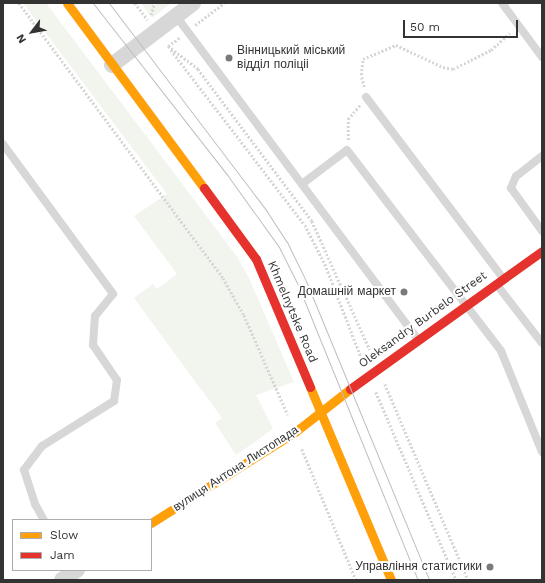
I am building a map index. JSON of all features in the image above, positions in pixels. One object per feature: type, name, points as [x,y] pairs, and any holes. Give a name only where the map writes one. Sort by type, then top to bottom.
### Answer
[{"type":"main road","name":"Khmelnytske Road","points":[[67,3],[256,259],[274,295],[320,412],[391,580]]},
{"type":"main road","name":"Oleksandry Burbelo Street","points":[[320,412],[368,374],[542,251]]},
{"type":"main road","name":"вулиця Антона Листопада","points":[[152,522],[295,432],[320,412]]},
{"type":"street","points":[[112,65],[193,3]]},
{"type":"street","points":[[62,580],[75,571]]},
{"type":"lane","points":[[502,3],[542,58]]},
{"type":"lane","points":[[176,16],[417,339]]},
{"type":"lane","points":[[366,97],[542,343]]},
{"type":"lane","points":[[3,144],[113,294],[95,316],[92,345],[117,380],[114,401],[42,446],[24,470],[35,504],[43,519]]},
{"type":"lane","points":[[302,184],[347,150],[464,305],[501,351],[542,452]]},
{"type":"lane","points":[[542,156],[516,176],[511,188],[542,231]]},
{"type":"path","points":[[19,3],[223,278],[244,315],[295,432],[356,580]]},
{"type":"path","points":[[135,3],[150,22],[154,3]]},
{"type":"path","points":[[347,150],[348,119],[366,97],[361,75],[363,59],[376,52],[396,45],[443,67],[454,69],[490,50],[519,26]]},
{"type":"path","points":[[456,580],[368,374],[325,264],[305,225],[168,46],[198,69],[312,221],[378,367],[468,580]]},
{"type":"shaded area","points":[[23,3],[46,3],[238,258],[249,278],[294,382],[256,395],[273,429],[236,455],[215,423],[222,418],[134,298],[153,284],[157,289],[177,274],[134,216],[167,194]]},
{"type":"shaded area","points":[[141,3],[171,3],[152,18]]},
{"type":"tram line","points":[[93,3],[228,176],[279,247],[298,285],[418,580]]},
{"type":"tram line","points":[[109,3],[266,210],[287,242],[306,281],[429,580]]},
{"type":"traffic: slow","points":[[67,3],[204,188]]},
{"type":"traffic: slow","points":[[310,387],[391,580]]},
{"type":"traffic: slow","points":[[152,522],[295,432],[350,389]]},
{"type":"traffic: jam","points":[[204,188],[256,259],[310,387]]},
{"type":"traffic: jam","points":[[350,389],[542,251]]},
{"type":"place","name":"Вінницький міський відділ поліціі","points":[[229,58]]},
{"type":"place","name":"Домашній маркет","points":[[404,292]]},
{"type":"place","name":"Управління статистики","points":[[490,567]]}]
